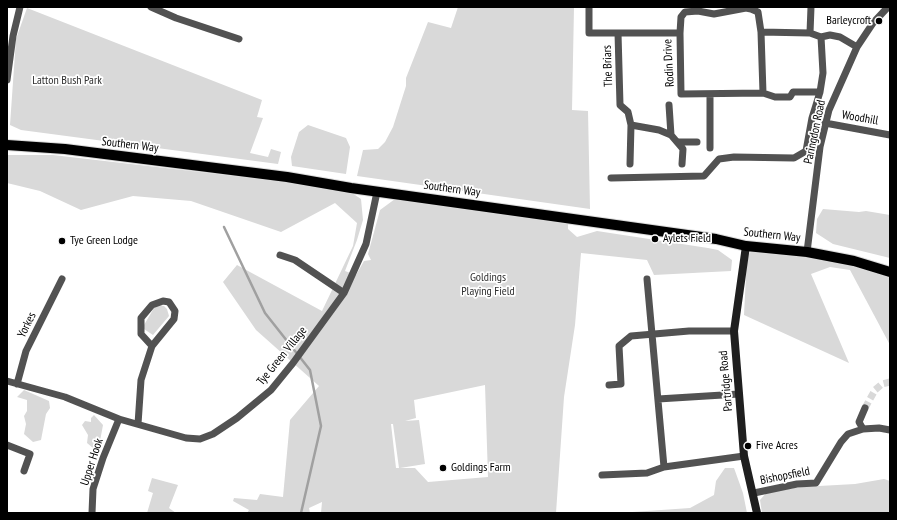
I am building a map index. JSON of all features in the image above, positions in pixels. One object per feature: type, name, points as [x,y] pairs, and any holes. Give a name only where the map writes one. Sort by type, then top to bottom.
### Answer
[{"type":"main road","name":"Southern Way","points":[[7,145],[65,149],[287,177],[377,192],[716,239],[746,246],[807,252],[854,261],[890,272]]},
{"type":"street","points":[[7,80],[10,36],[20,7]]},
{"type":"street","points":[[150,7],[176,18],[239,39]]},
{"type":"street","name":"The Briars","points":[[589,7],[589,33],[618,33],[620,105],[628,112],[631,125],[630,164]]},
{"type":"street","points":[[810,7],[810,33]]},
{"type":"street","name":"Paringdon Road","points":[[807,252],[820,147],[825,123],[834,96],[857,48],[874,23],[888,7]]},
{"type":"street","points":[[680,33],[681,17],[685,12],[698,11],[714,14],[746,8],[758,12],[761,32],[763,93]]},
{"type":"street","points":[[761,32],[810,33],[821,37],[830,35],[840,37],[857,48]]},
{"type":"street","name":"Rodin Drive","points":[[618,33],[680,33],[682,94],[763,93],[776,97],[790,97],[793,92],[820,92]]},
{"type":"street","points":[[611,178],[704,176],[719,159],[734,157],[794,158],[806,151],[823,73],[821,37]]},
{"type":"street","points":[[710,94],[710,148]]},
{"type":"street","points":[[669,105],[671,135]]},
{"type":"street","name":"Woodhill","points":[[825,123],[890,135]]},
{"type":"street","points":[[631,125],[659,130],[671,135],[679,142],[683,149],[682,164]]},
{"type":"street","points":[[679,142],[698,142]]},
{"type":"street","name":"Tye Green Village","points":[[7,381],[65,397],[119,419],[186,438],[200,439],[213,434],[238,418],[271,390],[293,363],[344,293],[366,244],[377,192]]},
{"type":"street","name":"Partridge Road","points":[[746,246],[734,331],[744,456],[754,493],[757,513]]},
{"type":"street","points":[[280,255],[295,260],[344,293]]},
{"type":"street","name":"Yorkes","points":[[16,384],[26,351],[62,279]]},
{"type":"street","points":[[647,279],[664,467]]},
{"type":"street","points":[[138,424],[141,380],[152,346],[174,319],[175,311],[169,302],[163,301],[152,305],[141,318],[141,334],[152,346]]},
{"type":"street","points":[[609,385],[621,384],[620,346],[631,336],[689,331],[734,331]]},
{"type":"street","points":[[658,400],[739,394]]},
{"type":"street","points":[[863,429],[860,422],[865,408]]},
{"type":"street","name":"Upper Hook","points":[[92,513],[93,489],[103,458],[119,419]]},
{"type":"street","name":"Bishopsfield","points":[[754,493],[797,484],[816,483],[841,442],[848,434],[863,429],[879,428],[890,430]]},
{"type":"street","points":[[7,445],[30,454],[24,472]]},
{"type":"street","points":[[602,475],[647,472],[664,467],[744,456]]},
{"type":"green space","points":[[458,7],[574,7],[572,110],[588,111],[590,209],[357,176],[363,150],[378,149],[385,142],[393,127],[406,86],[406,78],[428,22],[451,28]]},
{"type":"green space","name":"Latton Bush Park","points":[[27,8],[262,100],[257,117],[263,118],[250,153],[268,157],[271,149],[281,152],[278,164],[21,130],[10,125],[16,39]]},
{"type":"green space","points":[[308,125],[346,138],[350,147],[346,174],[292,166],[291,157],[299,132]]},
{"type":"green space","name":"Goldings Playing Field","points":[[7,155],[53,155],[295,183],[352,193],[361,199],[363,220],[345,271],[356,275],[364,261],[371,260],[368,254],[380,210],[395,199],[568,224],[568,229],[577,237],[597,231],[718,250],[732,260],[731,271],[654,275],[647,260],[581,253],[575,325],[564,397],[556,513],[321,513],[322,502],[309,508],[310,513],[247,513],[249,510],[233,501],[234,498],[257,500],[260,494],[283,497],[290,420],[319,386],[256,330],[223,282],[237,265],[322,311],[353,246],[357,223],[335,203],[281,232],[191,201],[133,196],[81,210],[40,191],[7,183]],"holes":[[[485,385],[488,477],[428,482],[415,468],[400,468],[425,464],[419,420],[405,421],[416,418],[414,400]],[[391,424],[393,424],[399,468],[396,468]]]},
{"type":"green space","points":[[823,209],[859,212],[866,211],[890,215],[890,258],[833,244],[816,233],[817,219]]},
{"type":"green space","points":[[797,251],[890,277],[890,345],[850,270],[830,267],[811,274],[849,363],[744,315],[747,255],[751,252]]},
{"type":"green space","points":[[159,305],[164,306],[167,309],[169,316],[153,335],[144,329],[144,325],[154,308]]},
{"type":"green space","points":[[24,390],[49,401],[50,408],[46,414],[41,440],[33,442],[24,434],[26,424],[24,416],[27,411],[27,400],[17,397]]},
{"type":"green space","points":[[94,415],[103,425],[100,441],[93,448],[87,443],[88,435],[82,425],[85,421],[91,422],[91,418]]},
{"type":"green space","points":[[725,468],[734,468],[743,493],[747,513],[618,513],[690,508],[714,495],[716,481]]},
{"type":"green space","points":[[152,478],[178,485],[169,508],[176,513],[147,513],[153,493],[148,491]]},
{"type":"green space","points":[[884,479],[890,481],[890,513],[762,513],[760,500],[767,492],[801,487],[855,484]]},
{"type":"waterway","points":[[224,227],[265,313],[310,370],[321,426],[301,513]]},
{"type":"tunnel","points":[[865,408],[875,390],[882,384],[890,382]]},
{"type":"place","name":"Barleycroft","points":[[879,21]]},
{"type":"place","name":"Aylets Field","points":[[655,239]]},
{"type":"place","name":"Tye Green Lodge","points":[[62,241]]},
{"type":"place","name":"Five Acres","points":[[748,446]]},
{"type":"place","name":"Goldings Farm","points":[[443,468]]}]
